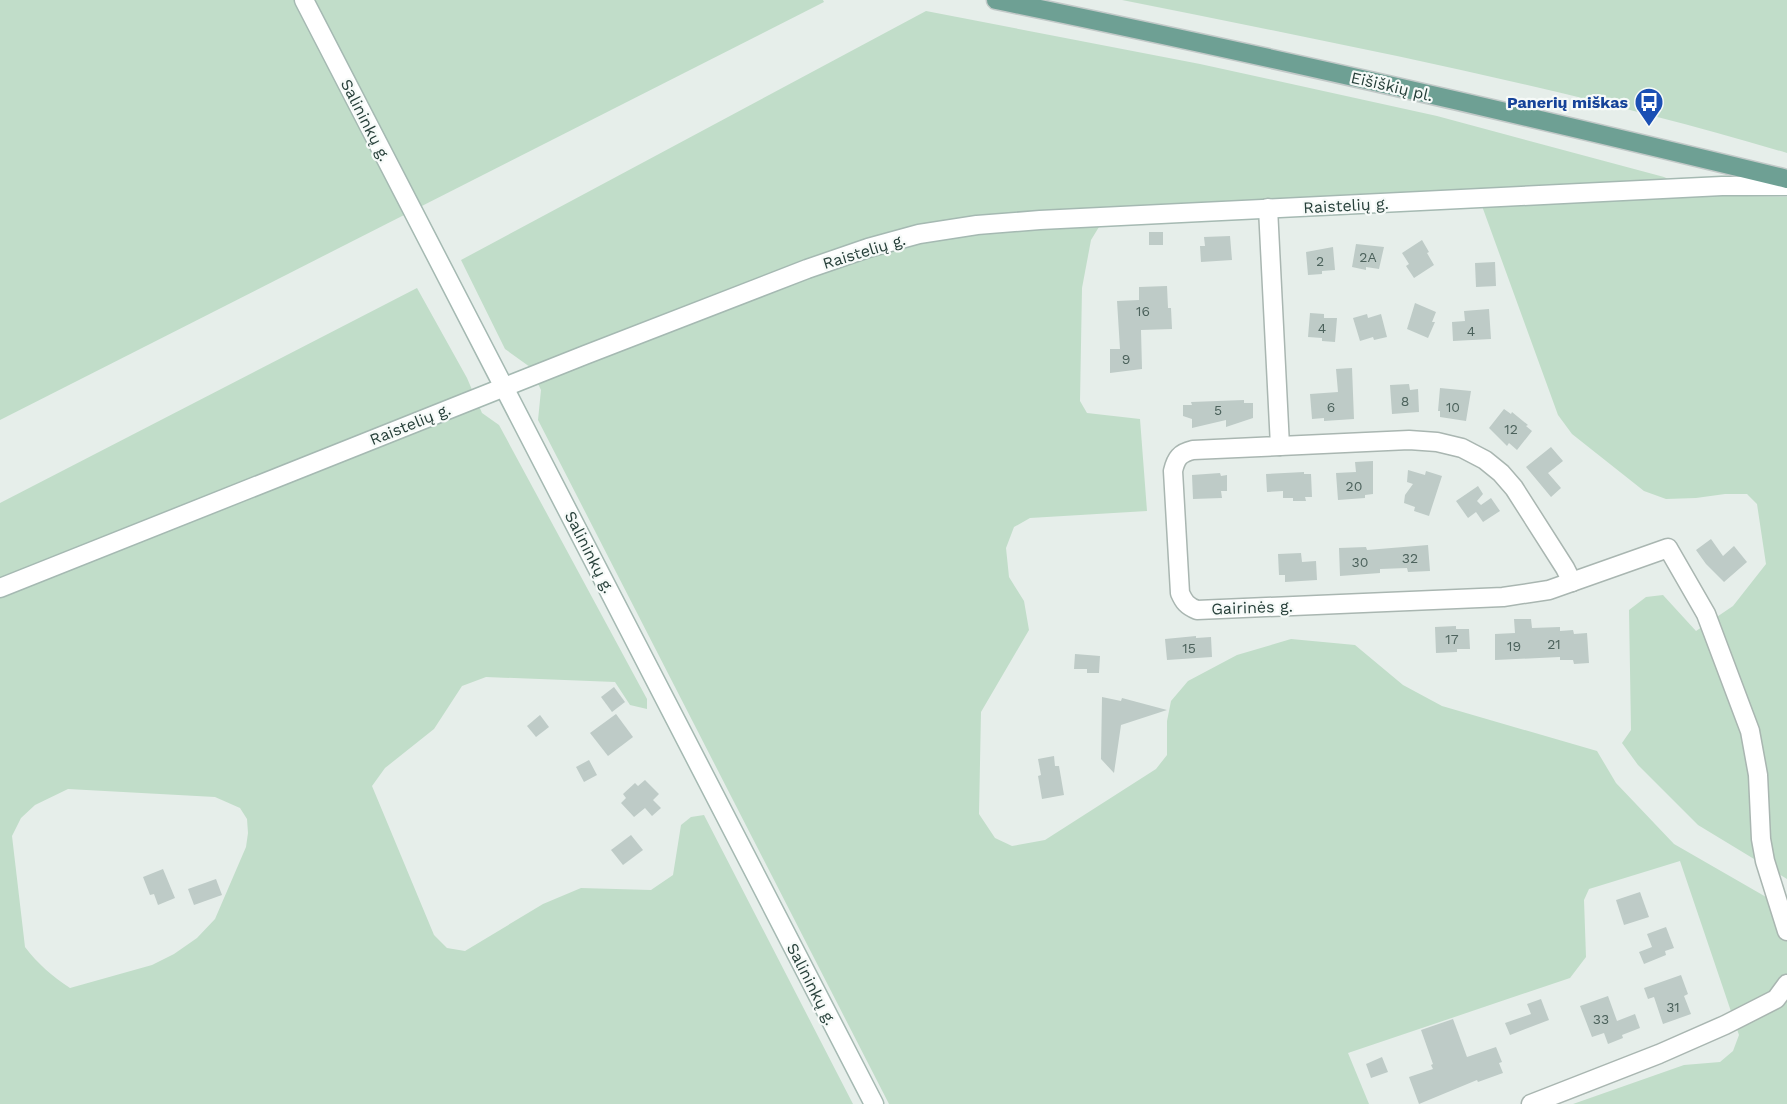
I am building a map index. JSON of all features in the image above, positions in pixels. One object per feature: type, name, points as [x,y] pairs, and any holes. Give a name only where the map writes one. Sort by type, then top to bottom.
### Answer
[{"type":"main road","name":"Salininkų g.","points":[[304,0],[874,1104]]},
{"type":"main road","name":"Eišiškių pl.","points":[[996,0],[1204,42],[1787,179]]},
{"type":"main road","name":"Raistelių g.","points":[[0,588],[807,269],[868,248],[919,234],[977,225],[1268,208],[1722,186],[1787,186]]},
{"type":"main road","points":[[1268,208],[1280,446]]},
{"type":"main road","name":"Gairinės g.","points":[[1572,582],[1514,488],[1501,472],[1485,460],[1462,448],[1437,442],[1409,440],[1193,450],[1178,456],[1173,471],[1180,593],[1184,602],[1197,610],[1503,597],[1549,590],[1572,582],[1668,548],[1706,615],[1750,731],[1757,763],[1761,839],[1765,861],[1787,931]]},
{"type":"main road","points":[[1531,1104],[1659,1054],[1725,1025],[1776,999],[1787,984]]},
{"type":"green space","points":[[0,0],[823,0],[824,2],[0,420]]},
{"type":"green space","points":[[1122,0],[1787,0],[1787,153],[1540,88],[1373,51]]},
{"type":"green space","points":[[926,11],[1200,64],[1437,116],[1664,177],[1701,195],[1787,197],[1787,879],[1698,825],[1638,765],[1622,743],[1631,730],[1629,610],[1646,597],[1663,595],[1696,631],[1733,606],[1766,564],[1757,504],[1747,494],[1666,499],[1644,491],[1572,434],[1558,415],[1482,206],[1102,222],[1091,240],[1082,288],[1080,401],[1087,413],[1140,419],[1147,511],[1030,518],[1014,527],[1006,548],[1009,577],[1024,601],[1029,630],[981,712],[979,814],[995,838],[1012,846],[1045,840],[1156,769],[1167,755],[1167,721],[1171,701],[1188,681],[1237,655],[1291,639],[1355,645],[1403,685],[1442,706],[1597,751],[1616,783],[1674,844],[1787,909],[1787,1104],[1573,1104],[1684,1065],[1720,1062],[1733,1051],[1739,1035],[1680,861],[1589,889],[1584,900],[1586,957],[1570,978],[1348,1053],[1369,1104],[889,1104],[538,420],[541,390],[530,367],[505,349],[461,260]]},
{"type":"green space","points":[[417,288],[467,378],[482,413],[499,425],[647,699],[647,709],[630,705],[615,682],[486,677],[462,686],[434,729],[385,768],[372,786],[434,935],[447,948],[465,951],[543,904],[581,888],[651,890],[673,875],[681,825],[691,817],[704,815],[853,1104],[0,1104],[0,503]],"holes":[[[68,789],[215,797],[240,808],[247,819],[248,833],[246,847],[215,919],[197,938],[174,954],[152,965],[70,988],[46,969],[25,947],[12,836],[21,818],[35,805]]]},
{"type":"building","points":[[1149,232],[1163,232],[1163,245],[1149,245]]},
{"type":"building","points":[[1230,236],[1232,260],[1201,262],[1200,246],[1205,246],[1204,237]]},
{"type":"building","points":[[1422,240],[1434,265],[1414,278],[1406,266],[1409,264],[1402,253]]},
{"type":"building","points":[[1356,244],[1384,247],[1379,269],[1366,267],[1366,270],[1352,267]]},
{"type":"building","points":[[1333,247],[1335,270],[1308,275],[1306,252]]},
{"type":"building","points":[[1495,262],[1496,286],[1476,287],[1475,263]]},
{"type":"building","points":[[1167,286],[1172,329],[1141,330],[1142,369],[1110,373],[1110,349],[1120,349],[1117,301],[1139,300],[1139,287]]},
{"type":"building","points":[[1415,303],[1436,312],[1432,322],[1435,322],[1428,338],[1407,329]]},
{"type":"building","points":[[1489,309],[1491,339],[1453,341],[1452,322],[1465,321],[1464,311]]},
{"type":"building","points":[[1310,313],[1324,314],[1324,318],[1337,318],[1335,342],[1308,337]]},
{"type":"building","points":[[1367,314],[1368,318],[1381,314],[1387,337],[1374,340],[1373,337],[1360,341],[1353,318]]},
{"type":"building","points":[[1352,368],[1354,419],[1324,421],[1324,418],[1312,419],[1310,394],[1338,392],[1336,369]]},
{"type":"building","points":[[1409,384],[1410,390],[1418,389],[1419,412],[1392,414],[1390,385]]},
{"type":"building","points":[[1440,388],[1471,391],[1466,421],[1440,417],[1440,411],[1438,411]]},
{"type":"building","points":[[1244,400],[1244,403],[1253,403],[1253,418],[1226,427],[1226,420],[1192,428],[1192,419],[1183,416],[1183,405],[1192,405],[1191,402]]},
{"type":"building","points":[[1504,409],[1511,414],[1512,412],[1532,431],[1517,450],[1509,443],[1507,446],[1489,428]]},
{"type":"building","points":[[1551,447],[1563,461],[1548,473],[1561,488],[1551,497],[1526,467]]},
{"type":"building","points":[[1373,461],[1373,494],[1365,495],[1365,498],[1338,500],[1336,473],[1356,472],[1355,462]]},
{"type":"building","points":[[1408,470],[1425,475],[1426,471],[1442,476],[1429,516],[1414,511],[1415,507],[1404,503],[1405,495],[1413,484],[1407,482]]},
{"type":"building","points":[[1304,472],[1304,474],[1311,474],[1312,497],[1305,497],[1306,501],[1283,498],[1283,491],[1267,492],[1266,474]]},
{"type":"building","points":[[1220,473],[1221,476],[1227,475],[1227,491],[1221,491],[1222,498],[1193,499],[1192,475]]},
{"type":"building","points":[[1478,486],[1483,494],[1477,501],[1481,505],[1491,498],[1500,511],[1483,522],[1476,512],[1468,518],[1456,501]]},
{"type":"building","points":[[1711,539],[1723,556],[1734,546],[1747,562],[1724,582],[1696,550]]},
{"type":"building","points":[[1428,545],[1430,571],[1408,572],[1407,568],[1380,569],[1380,573],[1340,576],[1339,548],[1366,547],[1367,550]]},
{"type":"building","points":[[1301,553],[1302,562],[1316,561],[1317,580],[1285,582],[1285,575],[1279,575],[1278,554]]},
{"type":"building","points":[[1514,619],[1531,619],[1532,628],[1560,627],[1560,631],[1573,630],[1574,634],[1587,633],[1589,663],[1574,664],[1573,660],[1560,660],[1560,657],[1495,660],[1495,634],[1515,633]]},
{"type":"building","points":[[1456,626],[1456,629],[1469,629],[1470,649],[1436,653],[1435,627]]},
{"type":"building","points":[[1196,636],[1196,638],[1211,637],[1212,657],[1167,660],[1165,639]]},
{"type":"building","points":[[1075,654],[1100,656],[1099,673],[1087,673],[1087,669],[1074,669]]},
{"type":"building","points":[[614,687],[625,702],[612,712],[601,697]]},
{"type":"building","points":[[1102,697],[1121,701],[1122,698],[1167,710],[1121,725],[1114,773],[1101,759]]},
{"type":"building","points":[[616,714],[633,737],[608,756],[590,733]]},
{"type":"building","points":[[540,715],[549,727],[536,737],[527,726]]},
{"type":"building","points":[[1054,756],[1055,766],[1059,766],[1064,795],[1042,799],[1038,759]]},
{"type":"building","points":[[589,760],[597,775],[584,782],[576,767]]},
{"type":"building","points":[[645,780],[659,794],[653,800],[661,808],[652,816],[645,808],[634,817],[621,803],[626,798],[623,794],[635,783],[638,786]]},
{"type":"building","points":[[631,835],[643,850],[623,865],[611,850]]},
{"type":"building","points":[[163,869],[175,898],[158,905],[154,894],[150,895],[143,877]]},
{"type":"building","points":[[216,879],[222,895],[194,905],[188,889]]},
{"type":"building","points":[[1640,892],[1649,917],[1624,925],[1616,900]]},
{"type":"building","points":[[1666,927],[1674,948],[1665,951],[1666,955],[1644,964],[1639,952],[1652,947],[1647,934]]},
{"type":"building","points":[[1681,975],[1688,994],[1684,996],[1691,1014],[1663,1024],[1654,997],[1648,999],[1644,988]]},
{"type":"building","points":[[1608,996],[1617,1021],[1635,1014],[1640,1028],[1608,1044],[1604,1033],[1592,1037],[1580,1006]]},
{"type":"building","points":[[1541,999],[1549,1020],[1510,1035],[1505,1023],[1531,1014],[1527,1004]]},
{"type":"building","points":[[1453,1019],[1467,1057],[1496,1047],[1502,1062],[1499,1063],[1503,1073],[1478,1082],[1477,1080],[1419,1104],[1409,1077],[1433,1069],[1421,1030]]},
{"type":"building","points":[[1382,1057],[1388,1072],[1371,1078],[1366,1064]]},
{"type":"place","name":"Panerių miškas","points":[[1649,128]]}]
